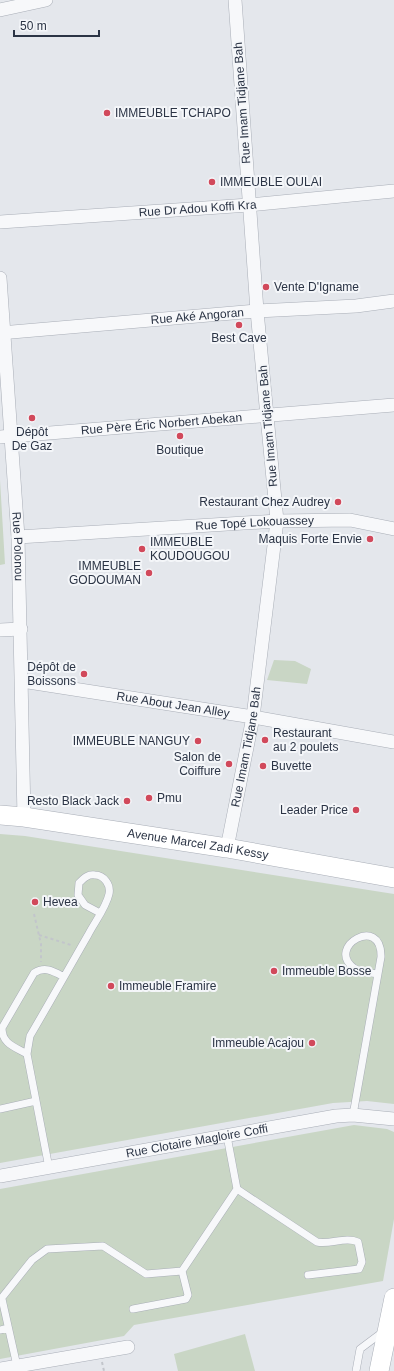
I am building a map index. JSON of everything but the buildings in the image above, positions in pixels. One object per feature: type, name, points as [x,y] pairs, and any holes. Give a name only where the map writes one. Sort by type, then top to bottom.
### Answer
[{"type":"street","points":[[0,10],[46,0]]},
{"type":"street","name":"Rue Imam Tidjane Bah","points":[[227,848],[253,717],[277,521],[257,311],[236,0]]},
{"type":"street","name":"Rue Dr Adou Koffi Kra","points":[[0,222],[249,205],[394,191]]},
{"type":"street","name":"Rue Polonou","points":[[0,278],[6,437],[18,537],[24,817]]},
{"type":"street","name":"Rue Aké Angoran","points":[[2,333],[257,311],[356,306],[394,301]]},
{"type":"street","name":"Rue Père Éric Norbert Abekan","points":[[6,437],[267,417],[394,405]]},
{"type":"street","name":"Rue Topé Lokouassey","points":[[18,537],[277,521],[350,520],[394,529]]},
{"type":"street","points":[[0,630],[21,629]]},
{"type":"street","name":"Rue About Jean Alley","points":[[22,681],[253,717],[394,742]]},
{"type":"street","name":"Avenue Marcel Zadi Kessy","points":[[0,815],[24,817],[227,848],[394,878]]},
{"type":"street","name":"Rue Clotaire Magloire Coffi","points":[[0,1176],[354,1115],[394,1118]]},
{"type":"street","points":[[379,1371],[394,1298]]},
{"type":"street","points":[[0,1369],[128,1346]]},
{"type":"lane","points":[[49,1168],[27,1054],[30,1036],[108,899],[109,887],[102,877],[89,875],[79,883],[78,895],[85,905],[100,913]]},
{"type":"lane","points":[[354,1115],[381,957],[379,944],[368,936],[361,936],[354,939],[347,950],[349,963],[360,971],[378,974]]},
{"type":"lane","points":[[27,1054],[5,1042],[2,1036],[2,1028],[34,973],[47,969],[64,977]]},
{"type":"lane","points":[[0,1109],[36,1101]]},
{"type":"lane","points":[[133,1309],[186,1299],[188,1295],[182,1271],[237,1188],[227,1136]]},
{"type":"lane","points":[[237,1188],[316,1242],[323,1243],[353,1240],[358,1242],[362,1262],[359,1268],[308,1275]]},
{"type":"lane","points":[[17,1366],[1,1300],[32,1260],[47,1248],[103,1246],[146,1274],[182,1271]]},
{"type":"lane","points":[[0,1330],[8,1328]]},
{"type":"lane","points":[[356,1371],[360,1349],[389,1328]]},
{"type":"path","points":[[34,914],[41,944],[40,970]]},
{"type":"path","points":[[39,935],[80,948]]},
{"type":"green space","points":[[0,480],[5,564],[0,565]]},
{"type":"green space","points":[[274,660],[295,661],[311,669],[307,684],[267,680]]},
{"type":"green space","points":[[0,834],[25,836],[394,894],[394,1104],[367,1101],[333,1103],[0,1163]]},
{"type":"green space","points":[[354,1125],[387,1129],[394,1132],[394,1219],[383,1281],[134,1325],[124,1336],[0,1359],[0,1189]]},
{"type":"green space","points":[[245,1334],[255,1371],[178,1371],[174,1354]]},
{"type":"place","name":"IMMEUBLE TCHAPO","points":[[107,113]]},
{"type":"place","name":"IMMEUBLE OULAI","points":[[212,182]]},
{"type":"place","name":"Vente D'Igname","points":[[266,287]]},
{"type":"place","name":"Best Cave","points":[[239,325]]},
{"type":"place","name":"Dépôt De Gaz","points":[[32,418]]},
{"type":"place","name":"Boutique","points":[[180,436]]},
{"type":"place","name":"Restaurant Chez Audrey","points":[[338,502]]},
{"type":"place","name":"Maquis Forte Envie","points":[[370,539]]},
{"type":"place","name":"IMMEUBLE KOUDOUGOU","points":[[142,549]]},
{"type":"place","name":"IMMEUBLE GODOUMAN","points":[[149,573]]},
{"type":"place","name":"Dépôt de Boissons","points":[[84,674]]},
{"type":"place","name":"Restaurant au 2 poulets","points":[[265,740]]},
{"type":"place","name":"IMMEUBLE NANGUY","points":[[198,741]]},
{"type":"place","name":"Salon de Coiffure","points":[[229,764]]},
{"type":"place","name":"Buvette","points":[[263,766]]},
{"type":"place","name":"Pmu","points":[[149,798]]},
{"type":"place","name":"Resto Black Jack","points":[[127,801]]},
{"type":"place","name":"Leader Price","points":[[356,810]]},
{"type":"place","name":"Hevea","points":[[35,902]]},
{"type":"place","name":"Immeuble Bosse","points":[[274,971]]},
{"type":"place","name":"Immeuble Framire","points":[[111,986]]},
{"type":"place","name":"Immeuble Acajou","points":[[312,1043]]}]
